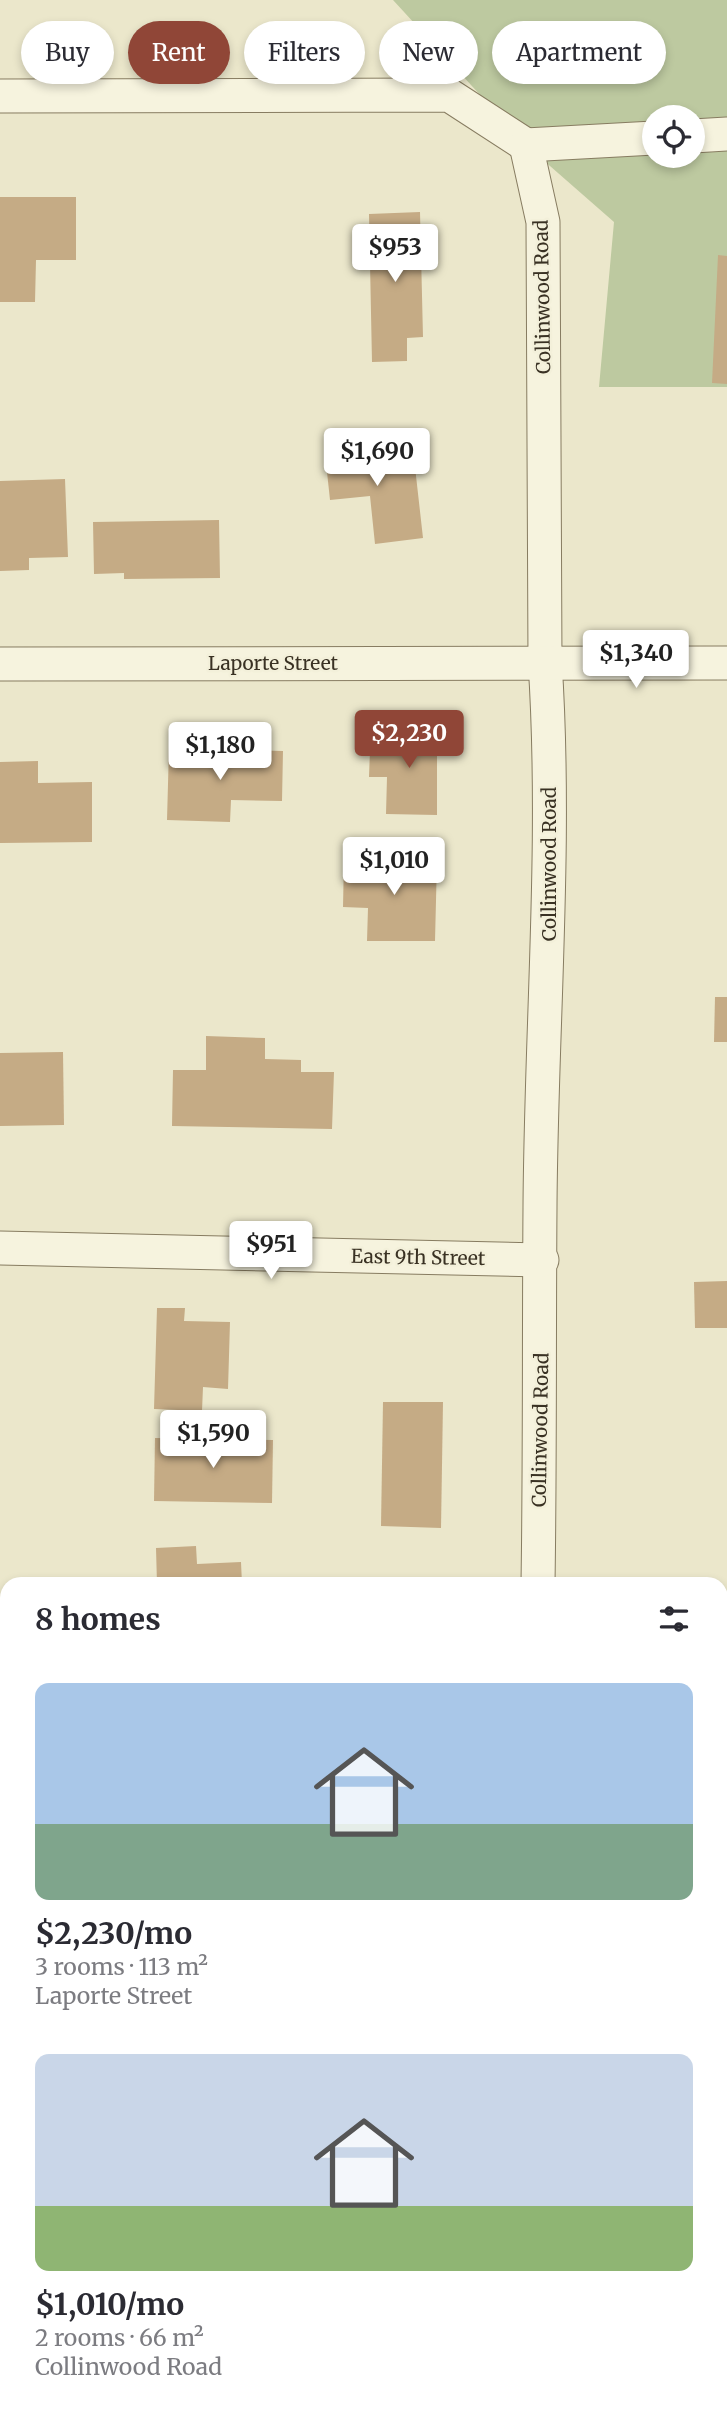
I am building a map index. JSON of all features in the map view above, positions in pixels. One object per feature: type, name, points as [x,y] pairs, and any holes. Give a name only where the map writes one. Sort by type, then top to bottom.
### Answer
[{"type":"street","points":[[0,96],[449,95],[526,145],[642,139]]},
{"type":"street","points":[[705,135],[727,134]]},
{"type":"street","name":"Collinwood Road","points":[[526,145],[543,222],[545,662],[550,743],[548,947],[540,1209],[542,1260],[538,1577]]},
{"type":"street","name":"Laporte Street","points":[[0,664],[727,663]]},
{"type":"street","name":"East 9th Street","points":[[0,1248],[542,1260]]},
{"type":"green space","points":[[393,0],[727,0],[727,387],[599,387],[614,222],[526,145],[470,84],[478,84],[478,21],[412,21]]},
{"type":"building","points":[[0,197],[76,197],[76,260],[36,260],[35,302],[0,302]]},
{"type":"building","points":[[420,212],[423,337],[407,338],[407,361],[372,362],[369,214]]},
{"type":"building","points":[[718,255],[727,256],[727,384],[712,383]]},
{"type":"building","points":[[375,439],[377,462],[414,458],[423,538],[375,544],[370,496],[330,500],[324,444]]},
{"type":"building","points":[[65,479],[68,557],[29,558],[29,570],[0,571],[0,481]]},
{"type":"building","points":[[219,520],[220,578],[124,579],[124,573],[94,574],[93,522]]},
{"type":"building","points":[[387,727],[437,728],[437,815],[386,814],[387,777],[369,777],[370,750],[387,750]]},
{"type":"building","points":[[169,748],[283,751],[282,801],[231,800],[230,822],[167,820]]},
{"type":"building","points":[[38,761],[38,783],[92,782],[92,842],[0,843],[0,762]]},
{"type":"building","points":[[344,859],[437,860],[435,941],[367,941],[368,908],[343,907]]},
{"type":"building","points":[[715,997],[727,997],[727,1042],[714,1042]]},
{"type":"building","points":[[206,1036],[265,1038],[265,1059],[301,1060],[301,1072],[334,1072],[332,1129],[172,1126],[173,1070],[206,1070]]},
{"type":"building","points":[[63,1052],[64,1125],[0,1126],[0,1053]]},
{"type":"building","points":[[727,1281],[727,1328],[695,1328],[694,1282]]},
{"type":"building","points":[[157,1308],[185,1308],[184,1321],[230,1322],[228,1389],[203,1387],[202,1411],[154,1409]]},
{"type":"building","points":[[383,1402],[443,1402],[441,1528],[381,1526]]},
{"type":"building","points":[[155,1438],[273,1440],[272,1503],[154,1501]]},
{"type":"building","points":[[196,1546],[197,1564],[241,1562],[242,1577],[157,1577],[156,1548]]}]
